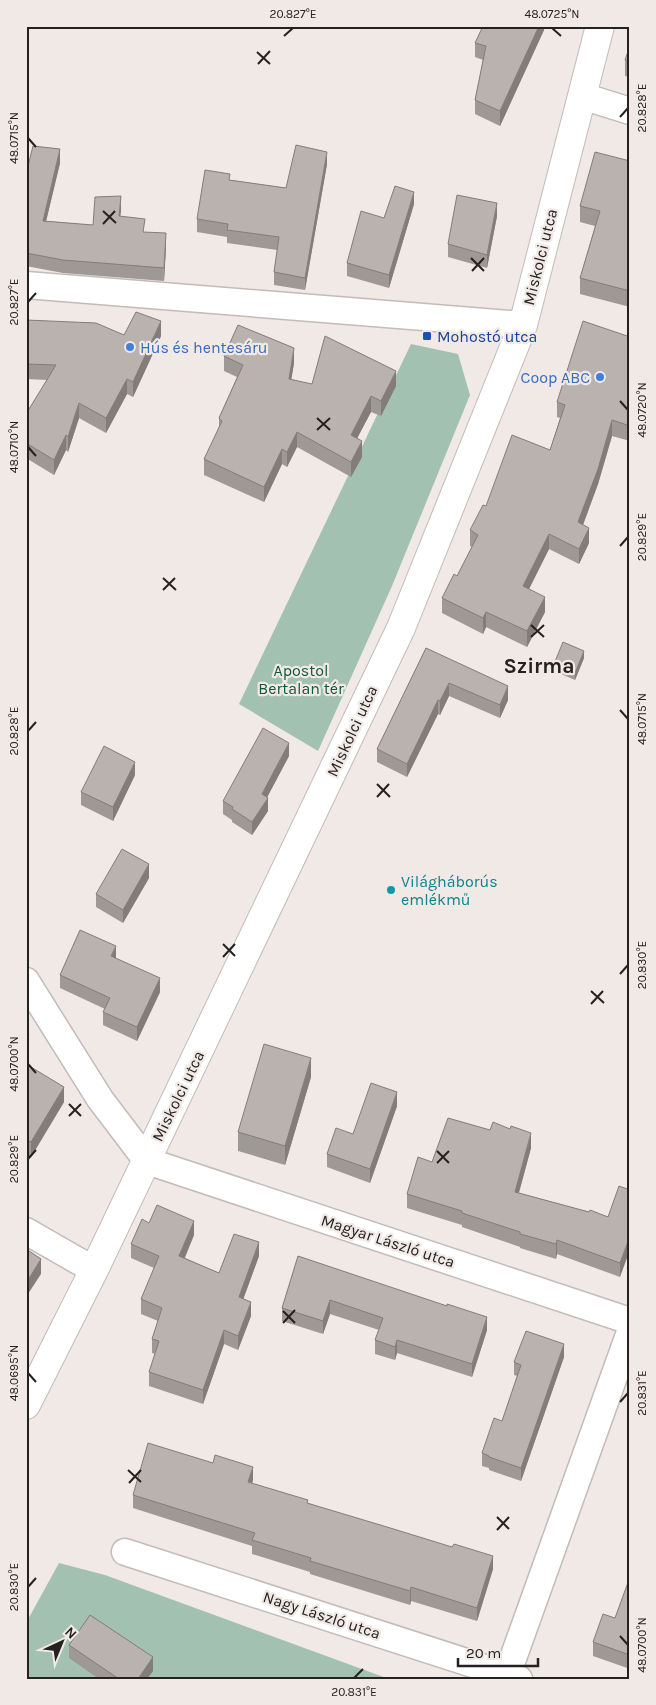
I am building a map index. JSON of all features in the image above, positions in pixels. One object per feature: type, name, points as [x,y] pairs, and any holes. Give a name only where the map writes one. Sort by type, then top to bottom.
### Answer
[{"type":"main road","name":"Miskolci utca","points":[[26,1404],[94,1270],[401,628],[523,325],[600,26]]},
{"type":"street","points":[[582,96],[630,111]]},
{"type":"street","points":[[26,285],[523,325]]},
{"type":"street","points":[[26,981],[100,1099],[146,1161]]},
{"type":"street","name":"Magyar László utca","points":[[146,1161],[630,1321]]},
{"type":"street","points":[[26,1231],[94,1270]]},
{"type":"street","points":[[513,1677],[630,1332]]},
{"type":"street","name":"Nagy László utca","points":[[125,1552],[513,1677]]},
{"type":"green space","name":"Apostol Bertalan tér","points":[[411,344],[458,354],[470,395],[392,586],[318,751],[239,704]]},
{"type":"green space","points":[[59,1563],[105,1575],[389,1679],[26,1679],[26,1623]]},
{"type":"building","points":[[483,26],[539,26],[500,111],[475,100],[486,46],[475,43]]},
{"type":"building","points":[[630,46],[630,61],[625,60]]},
{"type":"building","points":[[296,145],[327,152],[305,278],[274,272],[279,237],[227,230],[228,224],[197,219],[205,170],[230,174],[229,180],[286,188]]},
{"type":"building","points":[[33,146],[60,149],[43,221],[93,225],[95,197],[121,196],[119,216],[145,219],[143,232],[166,233],[164,268],[63,260],[26,253],[26,174]]},
{"type":"building","points":[[595,152],[630,161],[630,291],[580,278],[600,211],[580,206]]},
{"type":"building","points":[[395,186],[414,192],[389,275],[347,263],[361,211],[384,218]]},
{"type":"building","points":[[457,195],[497,203],[487,255],[448,244]]},
{"type":"building","points":[[136,312],[161,321],[133,382],[127,379],[106,418],[79,403],[68,437],[66,435],[54,460],[26,443],[26,414],[56,365],[26,364],[26,320],[96,323],[124,335]]},
{"type":"building","points":[[583,321],[630,337],[630,426],[612,420],[598,469],[578,522],[589,528],[579,549],[549,534],[523,586],[545,597],[527,631],[486,612],[483,618],[442,598],[454,574],[457,576],[478,535],[470,530],[483,505],[486,506],[512,435],[550,450],[565,405],[557,402]]},
{"type":"building","points":[[238,325],[294,348],[289,379],[312,384],[325,336],[396,371],[381,401],[371,396],[351,435],[362,441],[351,462],[297,432],[287,452],[282,449],[264,487],[204,459],[222,421],[219,418],[243,365],[224,356]]},
{"type":"building","points":[[563,642],[584,651],[575,673],[554,664]]},
{"type":"building","points":[[426,648],[508,686],[500,705],[449,683],[440,701],[438,700],[407,764],[377,749]]},
{"type":"building","points":[[263,728],[289,743],[262,794],[268,798],[252,822],[223,801]]},
{"type":"building","points":[[104,746],[135,762],[113,807],[81,792]]},
{"type":"building","points":[[122,849],[149,864],[123,910],[96,894]]},
{"type":"building","points":[[80,930],[116,946],[111,956],[160,978],[137,1027],[103,1012],[110,998],[60,975]]},
{"type":"building","points":[[264,1044],[311,1058],[285,1146],[238,1132]]},
{"type":"building","points":[[26,1064],[64,1087],[31,1142],[26,1140]]},
{"type":"building","points":[[371,1083],[397,1092],[370,1169],[327,1154],[336,1128],[353,1134]]},
{"type":"building","points":[[448,1118],[490,1130],[493,1122],[510,1129],[511,1126],[531,1133],[515,1192],[589,1212],[590,1210],[608,1217],[619,1186],[630,1190],[630,1236],[620,1263],[557,1240],[556,1244],[520,1234],[520,1232],[462,1213],[462,1211],[407,1194],[418,1157],[432,1162]]},
{"type":"building","points":[[157,1205],[194,1221],[179,1256],[219,1273],[234,1234],[259,1242],[239,1297],[251,1302],[238,1336],[224,1330],[203,1390],[149,1372],[159,1341],[152,1339],[162,1308],[141,1299],[159,1256],[131,1244],[142,1219],[149,1223]]},
{"type":"building","points":[[26,1249],[41,1259],[26,1283]]},
{"type":"building","points":[[298,1256],[447,1306],[447,1304],[487,1317],[472,1364],[397,1340],[395,1347],[375,1340],[383,1318],[330,1300],[323,1321],[282,1308]]},
{"type":"building","points":[[526,1331],[564,1344],[521,1468],[482,1453],[494,1418],[502,1421],[521,1365],[514,1362]]},
{"type":"building","points":[[148,1443],[213,1463],[215,1455],[253,1467],[248,1482],[308,1500],[307,1503],[452,1547],[454,1544],[493,1556],[477,1608],[411,1587],[410,1591],[310,1561],[311,1558],[252,1540],[255,1533],[133,1495]]},
{"type":"building","points":[[630,1577],[630,1655],[593,1642],[603,1614],[615,1618]]},
{"type":"building","points":[[90,1615],[153,1657],[138,1679],[119,1679],[69,1645]]},
{"type":"place","name":"Mohostó utca","points":[[427,336]]},
{"type":"place","name":"Hús és hentesáru","points":[[130,347]]},
{"type":"place","name":"Coop ABC","points":[[600,377]]},
{"type":"place","name":"Világháborús emlékmű","points":[[391,890]]},
{"type":"district","name":"Szirma","points":[[539,666]]}]
